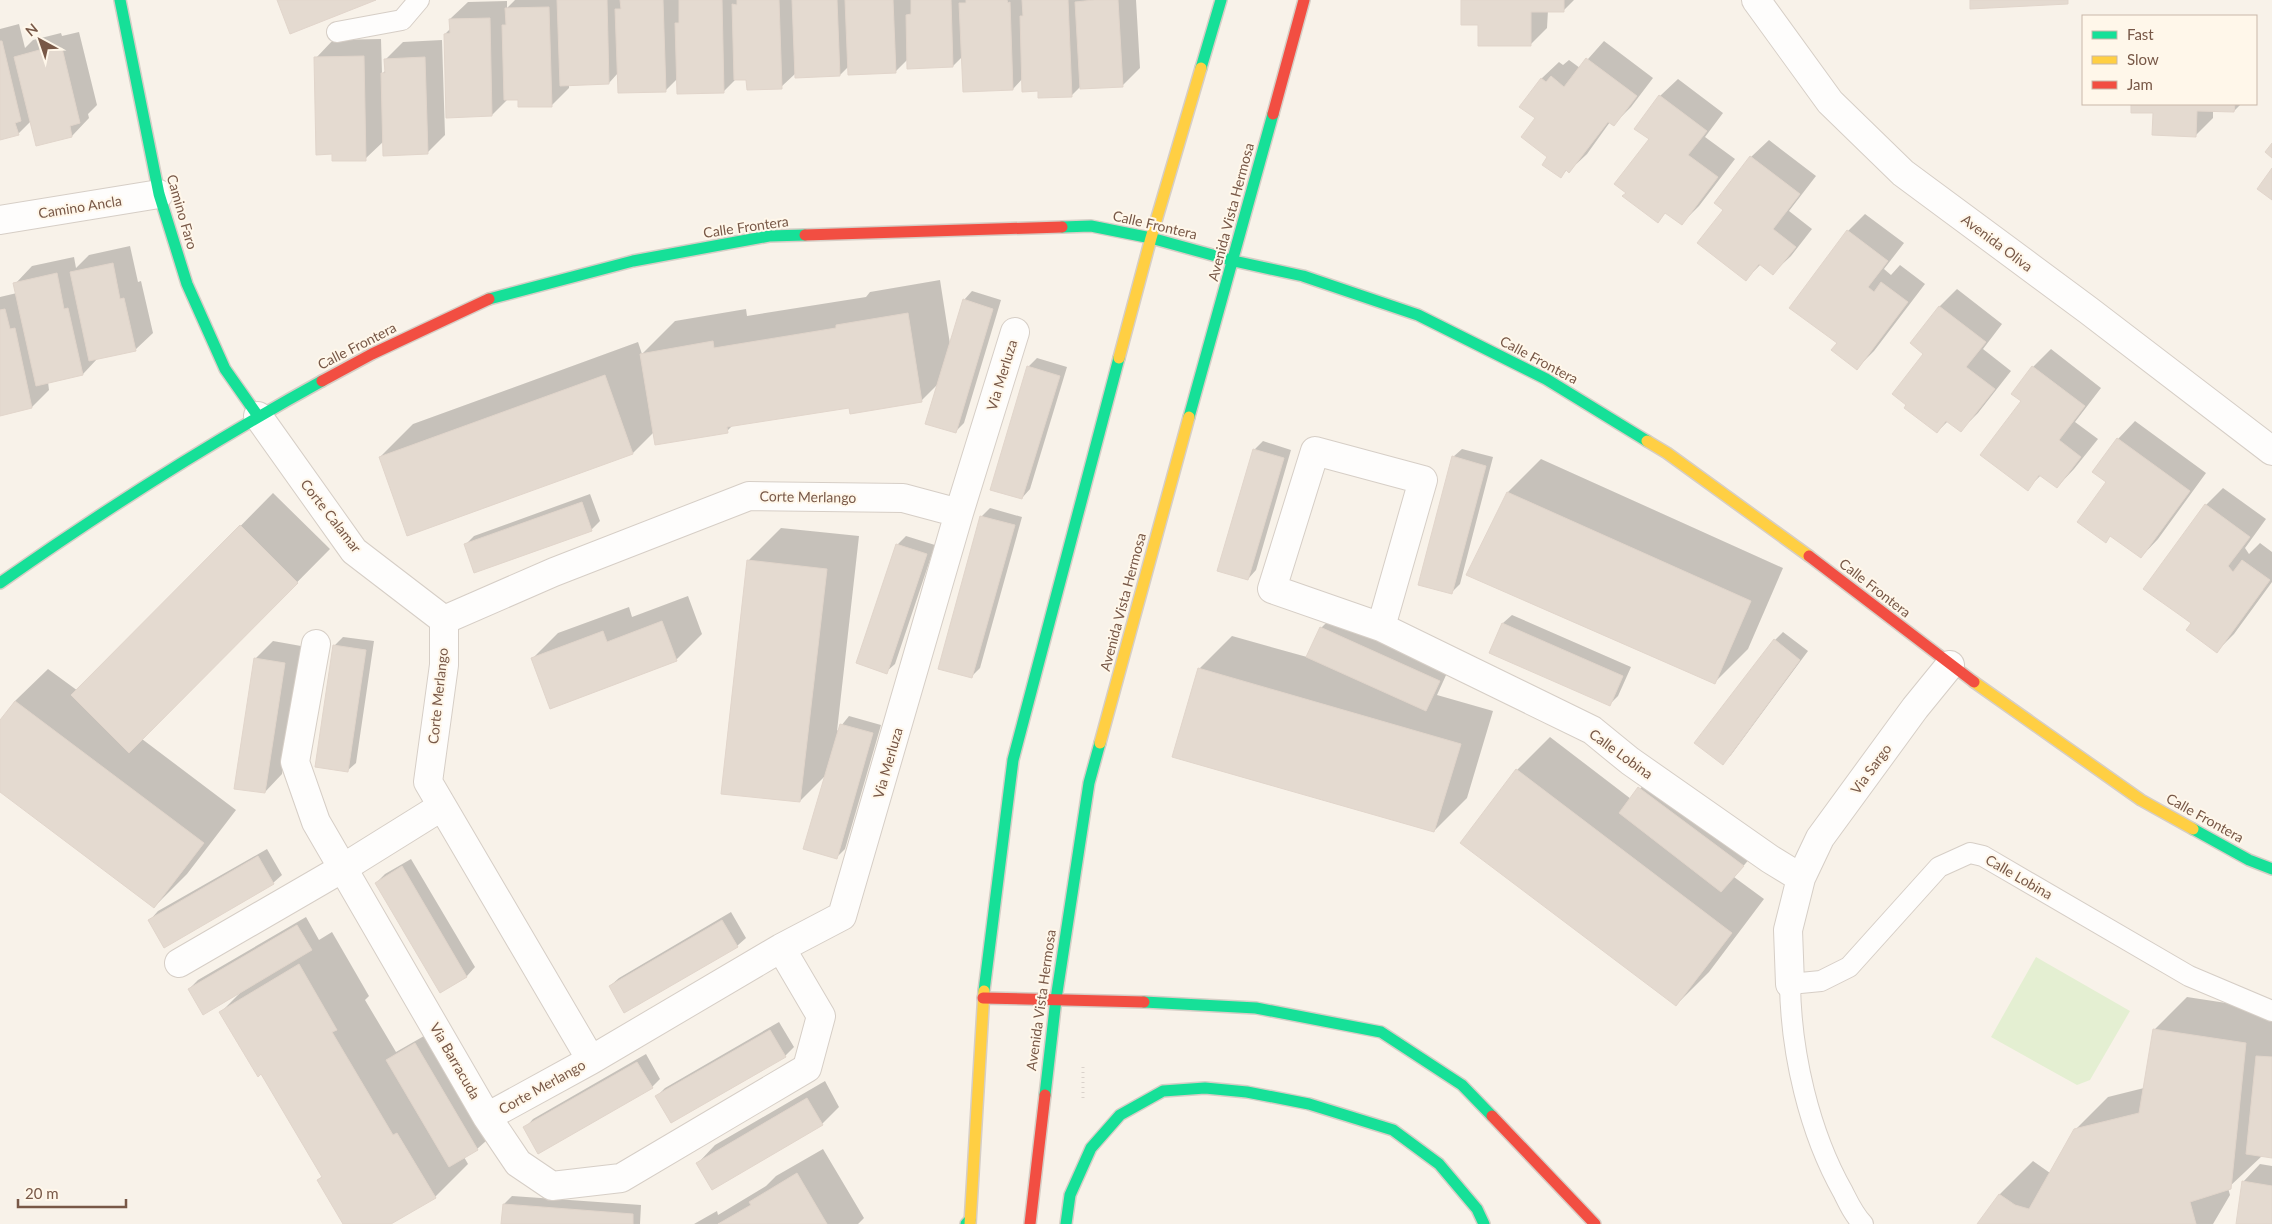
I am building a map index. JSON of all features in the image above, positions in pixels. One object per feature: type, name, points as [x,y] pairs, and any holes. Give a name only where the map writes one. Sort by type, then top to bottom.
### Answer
[{"type":"main road","name":"Camino Faro","points":[[120,0],[159,194],[187,284],[221,360],[258,416]]},
{"type":"main road","points":[[969,1223],[983,998],[1013,760],[1151,238],[1221,0]]},
{"type":"main road","name":"Avenida Vista Hermosa","points":[[1030,1224],[1056,999],[1089,783],[1208,346],[1234,261],[1304,0]]},
{"type":"main road","name":"Calle Frontera","points":[[0,584],[81,526],[258,416],[372,354],[491,298],[633,261],[769,236],[1091,226],[1151,238],[1234,261],[1303,276],[1418,315],[1546,379],[1667,454],[1767,525],[1950,665],[2141,800],[2249,860],[2272,869]]},
{"type":"main road","points":[[983,998],[1056,999],[1256,1008],[1382,1032],[1462,1085],[1595,1224]]},
{"type":"main road","points":[[1066,1224],[1070,1195],[1091,1148],[1120,1115],[1163,1091],[1205,1088],[1247,1092],[1309,1104],[1393,1130],[1439,1164],[1477,1209],[1484,1224]]},
{"type":"street","name":"Avenida Oliva","points":[[1756,0],[1830,102],[1902,173],[2088,310],[2272,452]]},
{"type":"street","name":"Camino Ancla","points":[[0,220],[159,194]]},
{"type":"street","name":"Via Merluza","points":[[591,1060],[781,948],[842,916],[959,513],[1015,332]]},
{"type":"street","name":"Corte Calamar","points":[[258,416],[354,551],[444,620]]},
{"type":"street","name":"Calle Lobina","points":[[1381,627],[1424,480],[1315,450],[1272,589],[1381,627],[1592,730],[1630,762],[1770,859],[1801,878]]},
{"type":"street","name":"Corte Merlango","points":[[487,1117],[591,1060],[428,782],[444,664],[444,620],[554,572],[749,496],[903,498],[959,513]]},
{"type":"street","name":"Via Barracuda","points":[[316,644],[296,762],[316,822],[487,1117],[518,1163],[552,1186],[622,1178],[807,1068],[821,1016],[781,948]]},
{"type":"street","name":"Via Sargo","points":[[1801,878],[1820,838],[1950,665]]},
{"type":"street","points":[[179,963],[343,868],[441,807]]},
{"type":"street","points":[[1790,984],[1788,930],[1801,878]]},
{"type":"lane","points":[[337,32],[402,20],[419,0]]},
{"type":"lane","name":"Calle Lobina","points":[[1790,984],[1821,981],[1849,967],[1939,867],[1970,853],[1983,856],[2189,976],[2272,1011]]},
{"type":"lane","points":[[1790,984],[1791,1013],[1809,1114],[1830,1170],[1856,1217],[1863,1224]]},
{"type":"path","points":[[1083,1098],[1084,1061]]},
{"type":"green space","points":[[2036,957],[2130,1011],[2090,1080],[2077,1085],[1991,1037]]},
{"type":"building","points":[[277,0],[376,0],[290,34]]},
{"type":"building","points":[[557,0],[607,0],[609,84],[560,86]]},
{"type":"building","points":[[620,0],[663,0],[666,92],[618,93],[615,9],[621,9]]},
{"type":"building","points":[[679,0],[722,0],[724,93],[677,94],[675,23],[679,23]]},
{"type":"building","points":[[737,0],[779,0],[782,89],[747,90],[746,80],[734,80],[732,4],[737,5]]},
{"type":"building","points":[[792,0],[837,0],[840,76],[795,78]]},
{"type":"building","points":[[845,0],[893,0],[896,73],[848,75]]},
{"type":"building","points":[[911,0],[951,0],[953,67],[907,69],[906,15],[911,14]]},
{"type":"building","points":[[966,0],[1007,0],[1008,3],[1010,2],[1013,90],[963,92],[959,3],[966,3]]},
{"type":"building","points":[[1022,0],[1068,0],[1072,97],[1038,98],[1038,91],[1022,92],[1020,16],[1023,16]]},
{"type":"building","points":[[1118,0],[1123,87],[1080,89],[1075,2]]},
{"type":"building","points":[[1461,0],[1564,0],[1564,12],[1531,12],[1531,46],[1478,46],[1478,25],[1461,25]]},
{"type":"building","points":[[1970,0],[2068,0],[2068,4],[1970,9]]},
{"type":"building","points":[[549,7],[552,107],[518,107],[518,100],[504,100],[502,25],[506,25],[505,8]]},
{"type":"building","points":[[490,18],[492,116],[446,118],[444,34],[450,33],[449,19]]},
{"type":"building","points":[[0,41],[2,41],[21,121],[15,123],[19,135],[0,140]]},
{"type":"building","points":[[62,48],[80,123],[70,126],[72,137],[36,146],[14,57],[43,49],[45,53]]},
{"type":"building","points":[[364,56],[366,161],[332,161],[332,154],[316,155],[314,57]]},
{"type":"building","points":[[425,57],[428,154],[383,156],[381,73],[385,73],[384,59]]},
{"type":"building","points":[[1586,58],[1637,96],[1614,126],[1608,122],[1569,173],[1566,170],[1561,178],[1542,165],[1547,157],[1521,137],[1535,118],[1519,107],[1541,78],[1546,82],[1551,76],[1564,87]]},
{"type":"building","points":[[1659,95],[1707,131],[1688,155],[1718,177],[1682,225],[1665,213],[1658,223],[1622,196],[1626,193],[1614,184],[1649,139],[1634,129]]},
{"type":"building","points":[[2131,105],[2235,105],[2234,112],[2197,111],[2196,137],[2152,135],[2153,113],[2131,113]]},
{"type":"building","points":[[2272,143],[2272,158],[2265,152]]},
{"type":"building","points":[[1750,156],[1800,194],[1773,229],[1796,247],[1773,275],[1759,264],[1746,281],[1697,243],[1723,210],[1714,203]]},
{"type":"building","points":[[2272,168],[2272,200],[2257,189]]},
{"type":"building","points":[[1847,230],[1888,261],[1868,287],[1874,292],[1881,282],[1908,302],[1857,370],[1831,350],[1837,343],[1789,308]]},
{"type":"building","points":[[113,263],[120,299],[124,298],[136,351],[89,361],[70,272]]},
{"type":"building","points":[[57,273],[64,309],[68,308],[83,375],[36,386],[13,283]]},
{"type":"building","points":[[963,299],[993,309],[956,433],[925,424]]},
{"type":"building","points":[[1939,306],[1986,342],[1966,367],[1995,389],[1961,432],[1946,421],[1937,433],[1904,408],[1906,405],[1892,394],[1923,354],[1910,343]]},
{"type":"building","points":[[5,309],[10,329],[15,328],[32,408],[0,416],[0,310]]},
{"type":"building","points":[[908,313],[922,402],[850,414],[849,408],[727,427],[728,433],[655,445],[640,354],[713,341],[714,348],[836,328],[836,325]]},
{"type":"building","points":[[1027,366],[1060,376],[1022,499],[990,490]]},
{"type":"building","points":[[2032,366],[2085,406],[2059,440],[2081,457],[2057,488],[2039,475],[2028,491],[1980,455],[2021,401],[2011,394]]},
{"type":"building","points":[[605,375],[633,454],[407,536],[379,457]]},
{"type":"building","points":[[2117,438],[2190,491],[2141,558],[2110,536],[2106,543],[2077,522],[2106,482],[2092,472]]},
{"type":"building","points":[[1253,449],[1284,458],[1248,580],[1217,571]]},
{"type":"building","points":[[1452,456],[1486,466],[1452,594],[1418,585]]},
{"type":"building","points":[[1507,492],[1751,601],[1715,684],[1466,575]]},
{"type":"building","points":[[582,502],[592,531],[474,573],[464,544]]},
{"type":"building","points":[[2205,504],[2250,537],[2228,566],[2233,572],[2242,560],[2270,580],[2217,653],[2186,630],[2191,623],[2143,589]]},
{"type":"building","points":[[980,516],[1015,525],[972,678],[938,669]]},
{"type":"building","points":[[240,525],[298,583],[129,753],[71,695]]},
{"type":"building","points":[[896,544],[927,554],[887,674],[856,663]]},
{"type":"building","points":[[747,560],[827,569],[800,802],[721,794]]},
{"type":"building","points":[[662,621],[677,661],[550,709],[531,658],[603,631],[607,642]]},
{"type":"building","points":[[1502,623],[1623,676],[1610,706],[1489,653]]},
{"type":"building","points":[[1320,627],[1440,681],[1426,711],[1306,657]]},
{"type":"building","points":[[1774,639],[1800,660],[1723,765],[1694,743]]},
{"type":"building","points":[[333,645],[366,650],[348,772],[315,767]]},
{"type":"building","points":[[254,658],[285,663],[265,793],[234,789]]},
{"type":"building","points":[[1198,668],[1461,744],[1434,832],[1172,757]]},
{"type":"building","points":[[15,701],[204,843],[154,908],[0,792],[0,720]]},
{"type":"building","points":[[840,724],[873,733],[837,859],[803,849]]},
{"type":"building","points":[[1516,769],[1732,933],[1676,1006],[1460,843]]},
{"type":"building","points":[[1638,787],[1744,866],[1721,892],[1619,813]]},
{"type":"building","points":[[258,856],[274,884],[164,948],[148,920]]},
{"type":"building","points":[[402,866],[467,977],[440,993],[375,883]]},
{"type":"building","points":[[722,920],[738,947],[624,1013],[609,986]]},
{"type":"building","points":[[297,925],[312,950],[203,1015],[188,989]]},
{"type":"building","points":[[299,964],[337,1030],[332,1032],[393,1135],[397,1133],[436,1198],[391,1224],[343,1224],[317,1180],[322,1177],[261,1074],[258,1077],[219,1012]]},
{"type":"building","points":[[2153,1029],[2246,1043],[2231,1189],[2190,1202],[2196,1224],[1977,1224],[1999,1194],[2015,1205],[2029,1209],[2074,1129],[2139,1113]]},
{"type":"building","points":[[770,1030],[786,1057],[671,1123],[655,1096]]},
{"type":"building","points":[[415,1043],[478,1150],[449,1167],[386,1060]]},
{"type":"building","points":[[2256,1056],[2272,1057],[2272,1158],[2246,1154]]},
{"type":"building","points":[[637,1062],[653,1088],[538,1154],[523,1127]]},
{"type":"building","points":[[807,1098],[823,1125],[712,1190],[696,1163]]},
{"type":"building","points":[[797,1173],[827,1224],[718,1224],[751,1205],[749,1202]]},
{"type":"building","points":[[2242,1181],[2272,1186],[2272,1224],[2236,1224]]},
{"type":"building","points":[[503,1204],[633,1214],[633,1224],[501,1224]]},
{"type":"traffic: fast","points":[[120,0],[159,194],[187,284],[225,369],[258,416]]},
{"type":"traffic: fast","points":[[1201,68],[1221,0]]},
{"type":"traffic: fast","points":[[1189,417],[1273,114]]},
{"type":"traffic: fast","points":[[1062,227],[1091,226],[1151,238],[1234,261],[1303,276],[1418,315],[1546,379],[1647,441]]},
{"type":"traffic: fast","points":[[489,299],[633,261],[769,236],[805,235]]},
{"type":"traffic: fast","points":[[984,991],[1013,760],[1119,358]]},
{"type":"traffic: fast","points":[[0,583],[158,478],[239,428],[322,381]]},
{"type":"traffic: fast","points":[[1045,1095],[1056,999],[1089,783],[1100,743]]},
{"type":"traffic: fast","points":[[2193,829],[2249,860],[2272,869]]},
{"type":"traffic: fast","points":[[1144,1002],[1256,1008],[1381,1032],[1462,1085],[1492,1116]]},
{"type":"traffic: fast","points":[[1066,1224],[1070,1195],[1091,1148],[1120,1115],[1163,1091],[1205,1088],[1247,1092],[1309,1104],[1393,1130],[1439,1164],[1477,1209],[1484,1224]]},
{"type":"traffic: fast","points":[[966,1224],[970,1220]]},
{"type":"traffic: slow","points":[[1119,358],[1151,238],[1201,68]]},
{"type":"traffic: slow","points":[[1100,743],[1189,417]]},
{"type":"traffic: slow","points":[[1647,441],[1667,453],[1809,556]]},
{"type":"traffic: slow","points":[[1974,682],[2141,800],[2193,829]]},
{"type":"traffic: slow","points":[[970,1224],[984,991]]},
{"type":"traffic: jam","points":[[1273,114],[1304,0]]},
{"type":"traffic: jam","points":[[805,235],[1062,227]]},
{"type":"traffic: jam","points":[[322,381],[372,354],[489,299]]},
{"type":"traffic: jam","points":[[1809,556],[1974,682]]},
{"type":"traffic: jam","points":[[983,998],[1144,1002]]},
{"type":"traffic: jam","points":[[1030,1224],[1045,1095]]},
{"type":"traffic: jam","points":[[1492,1116],[1595,1224]]}]
